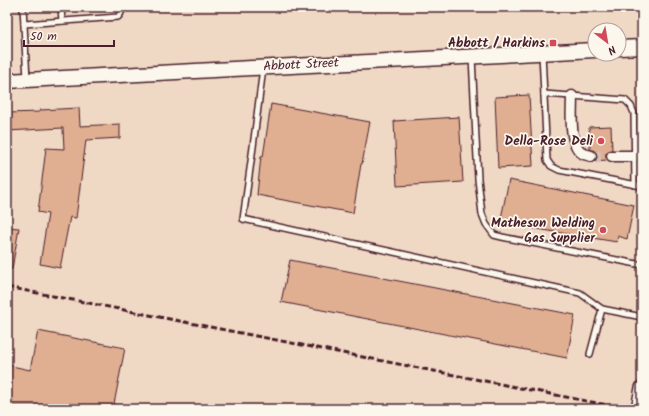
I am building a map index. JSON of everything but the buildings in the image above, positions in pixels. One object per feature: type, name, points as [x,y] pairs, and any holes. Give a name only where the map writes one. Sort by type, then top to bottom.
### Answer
[{"type":"main road","points":[[627,48],[642,47]]},
{"type":"main road","name":"Abbott Street","points":[[7,81],[587,50]]},
{"type":"street","points":[[572,96],[572,128],[575,142],[579,150],[584,154],[591,156]]},
{"type":"street","points":[[612,156],[635,156]]},
{"type":"street","points":[[638,409],[642,388]]},
{"type":"lane","points":[[23,7],[27,80]]},
{"type":"lane","points":[[61,7],[62,22]]},
{"type":"lane","points":[[24,24],[118,17],[121,13],[121,7]]},
{"type":"lane","points":[[542,52],[547,160],[551,166],[559,170],[642,186]]},
{"type":"lane","points":[[472,56],[478,179],[482,214],[486,224],[494,235],[642,265]]},
{"type":"lane","points":[[263,67],[242,219],[580,293],[602,309],[642,317]]},
{"type":"lane","points":[[544,94],[625,100],[631,106],[634,113],[635,185]]},
{"type":"lane","points":[[590,354],[602,309]]},
{"type":"shaded area","points":[[7,7],[642,7],[642,409],[7,409]]},
{"type":"tunnel","points":[[591,156],[612,156]]},
{"type":"railway","points":[[7,287],[627,409]]},
{"type":"place","name":"Abbott / Harkins","points":[[553,43]]},
{"type":"place","name":"Della-Rose Deli","points":[[601,141]]},
{"type":"place","name":"Matheson Welding Gas Supplier","points":[[603,230]]}]
